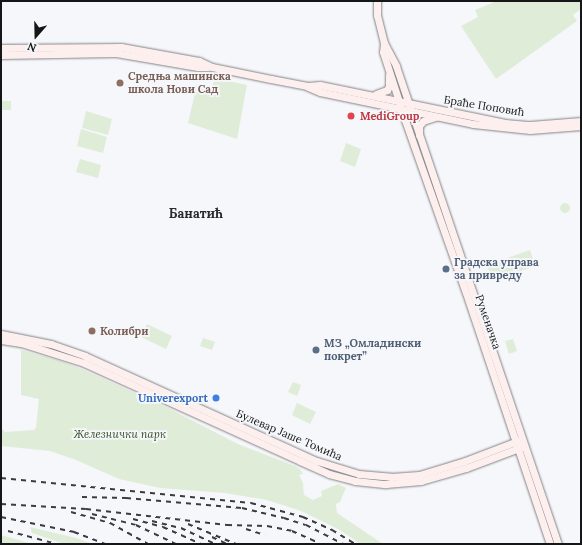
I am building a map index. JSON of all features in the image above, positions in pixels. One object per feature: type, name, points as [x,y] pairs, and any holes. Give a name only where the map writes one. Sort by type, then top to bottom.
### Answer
[{"type":"street","points":[[377,1],[377,15],[384,43]]},
{"type":"street","name":"Руменачка","points":[[384,43],[383,52],[400,105],[520,444],[558,544]]},
{"type":"street","name":"Руменачка","points":[[384,43],[391,54],[409,107],[520,444],[550,544]]},
{"type":"street","points":[[1,48],[121,47],[199,62],[212,67],[307,86],[320,92],[409,107]]},
{"type":"street","points":[[1,55],[116,53],[198,67],[212,67]]},
{"type":"street","points":[[370,95],[383,93],[387,90],[389,86],[389,69]]},
{"type":"street","points":[[307,86],[320,85],[370,95],[400,105]]},
{"type":"street","name":"Браће Поповић","points":[[409,107],[437,116],[473,124],[512,129],[530,130],[581,126]]},
{"type":"street","name":"Браће Поповић","points":[[409,107],[513,124],[530,125],[581,121]]},
{"type":"street","points":[[418,135],[419,126],[422,121],[437,116]]},
{"type":"street","name":"Булевар Јаше Томића","points":[[1,334],[51,344],[85,356],[324,464],[358,474],[391,477],[426,474],[520,444]]},
{"type":"street","name":"Булевар Јаше Томића","points":[[1,340],[20,343],[84,363],[329,474],[355,481],[386,484],[421,482],[466,468],[520,444]]},
{"type":"green space","points":[[497,1],[581,1],[581,9],[573,15],[577,21],[496,79],[461,26],[478,17],[475,10]]},
{"type":"green space","points":[[214,78],[247,85],[237,139],[188,123],[197,85],[212,89]]},
{"type":"green space","points":[[1,101],[11,101],[11,110],[1,110]]},
{"type":"green space","points":[[86,111],[112,119],[108,135],[82,128]]},
{"type":"green space","points":[[81,129],[107,137],[103,153],[77,146]]},
{"type":"green space","points":[[346,143],[361,149],[355,167],[340,161]]},
{"type":"green space","points":[[80,159],[101,165],[98,178],[76,172]]},
{"type":"green space","points":[[563,203],[567,203],[569,204],[569,212],[563,213],[560,210],[560,206]]},
{"type":"green space","points":[[530,250],[535,266],[493,281],[487,265]]},
{"type":"green space","points":[[147,324],[172,336],[166,349],[141,337]]},
{"type":"green space","points":[[203,338],[215,342],[212,350],[200,346]]},
{"type":"green space","points":[[513,339],[517,351],[509,354],[505,341]]},
{"type":"green space","name":"Железнички парк","points":[[21,350],[60,361],[84,370],[168,408],[238,444],[295,466],[301,470],[303,474],[299,475],[303,483],[304,495],[313,500],[322,496],[321,491],[338,484],[346,488],[340,502],[336,504],[337,513],[383,544],[361,544],[338,529],[301,511],[267,500],[225,493],[160,488],[119,479],[76,460],[50,451],[1,446],[1,420],[2,429],[5,432],[34,430],[36,427],[39,399],[21,395]]},
{"type":"green space","points":[[293,382],[301,385],[297,396],[288,392]]},
{"type":"green space","points":[[297,403],[316,412],[310,424],[292,415]]},
{"type":"green space","points":[[30,527],[76,538],[93,544],[64,544],[32,533]]},
{"type":"green space","points":[[1,535],[33,544],[1,544]]},
{"type":"railway","points":[[1,478],[251,503],[303,517],[332,530],[355,544]]},
{"type":"railway","points":[[82,497],[126,498],[242,508],[306,525],[343,544]]},
{"type":"railway","points":[[1,504],[86,509],[227,525],[267,526],[292,531],[319,543]]},
{"type":"railway","points":[[71,512],[110,523],[148,544]]},
{"type":"railway","points":[[92,514],[136,525],[176,544]]},
{"type":"railway","points":[[1,517],[74,532],[106,544]]},
{"type":"railway","points":[[133,519],[163,527],[201,544]]},
{"type":"railway","points":[[152,521],[181,528],[216,544]]},
{"type":"railway","points":[[188,524],[236,544]]},
{"type":"railway","points":[[246,529],[265,535]]},
{"type":"railway","points":[[8,531],[57,544]]},
{"type":"railway","points":[[212,537],[227,544]]},
{"type":"place","name":"Средња машинска школа Нови Сад","points":[[120,83]]},
{"type":"place","name":"MediGroup","points":[[351,116]]},
{"type":"place","name":"Градска управа за привреду","points":[[446,269]]},
{"type":"place","name":"Колибри","points":[[92,331]]},
{"type":"place","name":"МЗ „Омладински покрет”","points":[[316,350]]},
{"type":"place","name":"Univerexport","points":[[216,398]]},
{"type":"district","name":"Банатић","points":[[196,214]]}]
